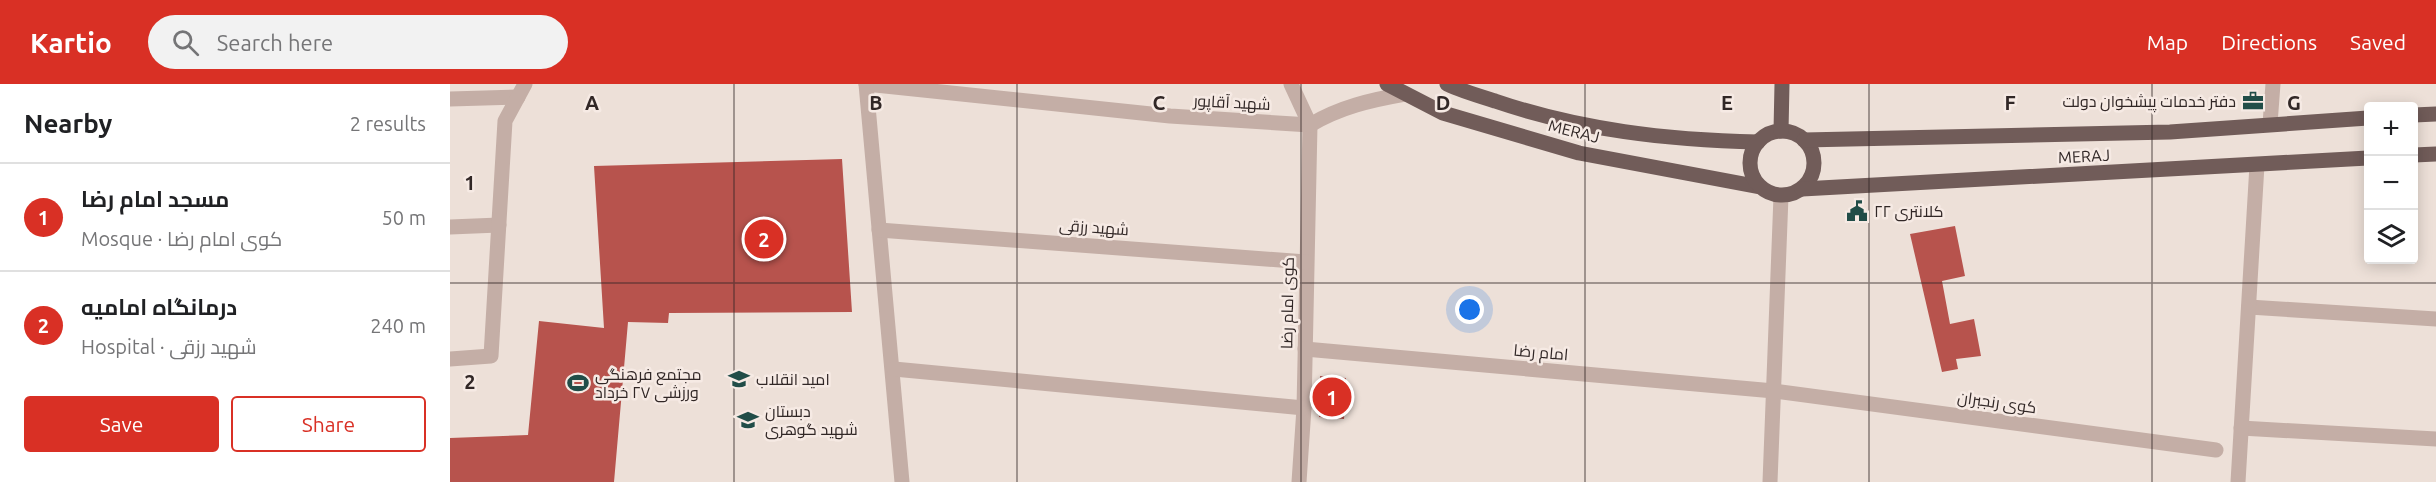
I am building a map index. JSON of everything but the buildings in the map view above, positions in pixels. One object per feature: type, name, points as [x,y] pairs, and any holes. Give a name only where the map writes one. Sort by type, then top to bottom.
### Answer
[{"type":"main road","name":"MERAJ","points":[[1387,84],[1443,113],[1579,153],[1760,187]]},
{"type":"main road","name":"MERAJ","points":[[1447,84],[1536,115],[1625,134],[1705,141],[1758,142]]},
{"type":"main road","points":[[1781,131],[1782,84]]},
{"type":"main road","points":[[2418,115],[2436,114]]},
{"type":"main road","name":"MERAJ","points":[[1804,140],[2170,132],[2364,118]]},
{"type":"main road","points":[[1781,131],[1798,135],[1804,140],[1814,159],[1809,181],[1802,189],[1781,196],[1760,187],[1750,170],[1752,151],[1758,142],[1764,136],[1781,131]]},
{"type":"main road","points":[[2418,155],[2436,154]]},
{"type":"main road","name":"MERAJ","points":[[1802,189],[2364,158]]},
{"type":"street","points":[[866,84],[894,369],[902,482]]},
{"type":"street","name":"شهید آقاپور","points":[[866,84],[1170,116],[1310,125]]},
{"type":"street","points":[[1291,84],[1310,125],[1329,113],[1362,102],[1405,94]]},
{"type":"street","points":[[2270,124],[2274,84]]},
{"type":"street","points":[[450,99],[522,91]]},
{"type":"street","points":[[450,359],[491,356],[505,121],[522,91]]},
{"type":"street","name":"کوی امام رضا","points":[[1299,482],[1304,408],[1310,125]]},
{"type":"street","points":[[2238,482],[2257,165]]},
{"type":"street","points":[[1770,482],[1781,196]]},
{"type":"street","points":[[450,227],[499,225]]},
{"type":"street","name":"شهید رزقی","points":[[879,230],[1306,262]]},
{"type":"street","points":[[2249,307],[2436,319]]},
{"type":"street","name":"امام رضا","points":[[1305,350],[1774,391]]},
{"type":"street","points":[[894,369],[1304,408]]},
{"type":"street","name":"کوی رنجبران","points":[[1774,391],[2216,450]]},
{"type":"street","points":[[2241,428],[2436,439]]},
{"type":"place","name":"دفتر خدمات پیشخوان دولت","points":[[2253,101]]},
{"type":"place","name":"کلانتری ٢٢","points":[[1857,211]]},
{"type":"place","name":"درمانگاه امامیه","points":[[764,239]]},
{"type":"place","name":"امید انقلاب","points":[[739,379]]},
{"type":"place","name":"مجتمع فرهنگی ورزشی ۲۷ خرداد","points":[[578,383]]},
{"type":"place","name":"مسجد امام رضا","points":[[1332,397]]},
{"type":"place","name":"دبستان شهید گوهری","points":[[748,420]]}]
